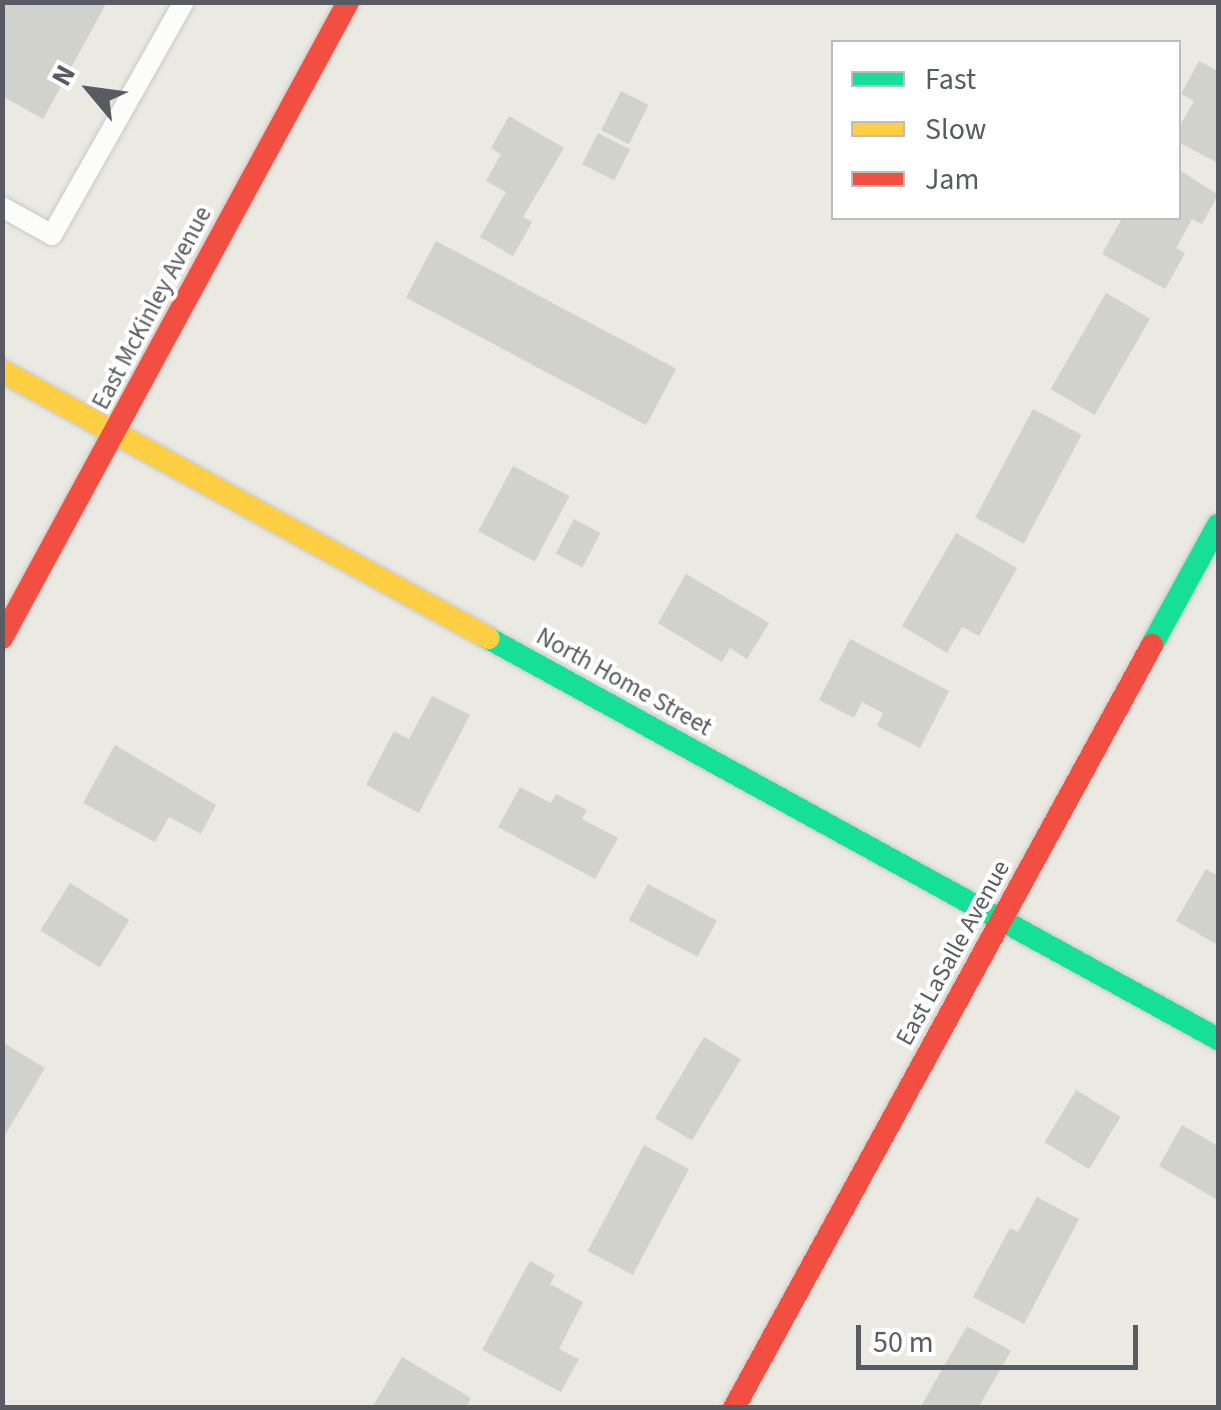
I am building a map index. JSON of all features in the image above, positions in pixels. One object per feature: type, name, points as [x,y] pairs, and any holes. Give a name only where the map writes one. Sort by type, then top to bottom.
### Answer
[{"type":"street","name":"East McKinley Avenue","points":[[2,638],[348,2]]},
{"type":"street","name":"North Home Street","points":[[2,371],[1218,1040]]},
{"type":"street","name":"East LaSalle Avenue","points":[[734,1408],[1218,525]]},
{"type":"lane","points":[[2,207],[52,234],[184,2]]},
{"type":"building","points":[[2,2],[107,2],[43,119],[2,96]]},
{"type":"building","points":[[1199,61],[1218,71],[1218,163],[1181,144],[1181,124],[1194,101],[1181,94]]},
{"type":"building","points":[[621,91],[649,105],[629,144],[601,130]]},
{"type":"building","points":[[509,116],[564,148],[523,217],[532,222],[513,256],[480,237],[506,192],[486,181],[501,154],[491,148]]},
{"type":"building","points":[[598,133],[630,149],[614,181],[582,164]]},
{"type":"building","points":[[1181,171],[1218,195],[1202,224],[1192,219],[1176,248],[1185,253],[1165,289],[1102,254],[1121,220],[1181,220]]},
{"type":"building","points":[[436,241],[676,369],[646,425],[406,298]]},
{"type":"building","points":[[1106,293],[1150,318],[1095,415],[1050,389]]},
{"type":"building","points":[[1033,409],[1082,435],[1024,543],[975,518]]},
{"type":"building","points":[[513,466],[570,496],[535,561],[478,531]]},
{"type":"building","points":[[574,519],[600,533],[582,568],[556,553]]},
{"type":"building","points":[[956,533],[1017,568],[979,636],[962,627],[947,653],[902,626]]},
{"type":"building","points":[[686,574],[769,623],[747,659],[730,648],[722,662],[658,623]]},
{"type":"building","points":[[850,639],[949,691],[920,748],[877,726],[883,713],[862,702],[854,718],[819,700]]},
{"type":"building","points":[[432,696],[470,715],[419,813],[366,785],[394,731],[409,739]]},
{"type":"building","points":[[115,745],[216,805],[201,834],[169,817],[155,842],[83,803]]},
{"type":"building","points":[[520,787],[551,803],[556,794],[587,810],[582,819],[618,838],[595,879],[498,827]]},
{"type":"building","points":[[1206,869],[1218,876],[1218,945],[1176,921]]},
{"type":"building","points":[[70,883],[129,920],[100,968],[40,930]]},
{"type":"building","points":[[648,884],[717,921],[698,957],[629,920]]},
{"type":"building","points":[[704,1037],[741,1059],[692,1141],[655,1118]]},
{"type":"building","points":[[2,1042],[45,1068],[2,1140]]},
{"type":"building","points":[[1076,1090],[1121,1117],[1089,1169],[1045,1142]]},
{"type":"building","points":[[1182,1125],[1218,1146],[1216,1199],[1159,1166]]},
{"type":"building","points":[[644,1145],[689,1169],[633,1275],[588,1251]]},
{"type":"building","points":[[1037,1197],[1079,1219],[1024,1324],[973,1297],[1010,1228],[1018,1232]]},
{"type":"building","points":[[530,1261],[555,1275],[550,1284],[583,1302],[559,1349],[579,1359],[561,1392],[482,1350]]},
{"type":"building","points":[[967,1326],[1011,1351],[978,1408],[920,1408]]},
{"type":"building","points":[[402,1357],[471,1398],[466,1408],[373,1406]]},
{"type":"traffic: fast","points":[[1152,645],[1218,525]]},
{"type":"traffic: fast","points":[[488,638],[1218,1039]]},
{"type":"traffic: slow","points":[[2,371],[488,638]]},
{"type":"traffic: jam","points":[[2,638],[348,2]]},
{"type":"traffic: jam","points":[[734,1408],[1152,645]]}]
